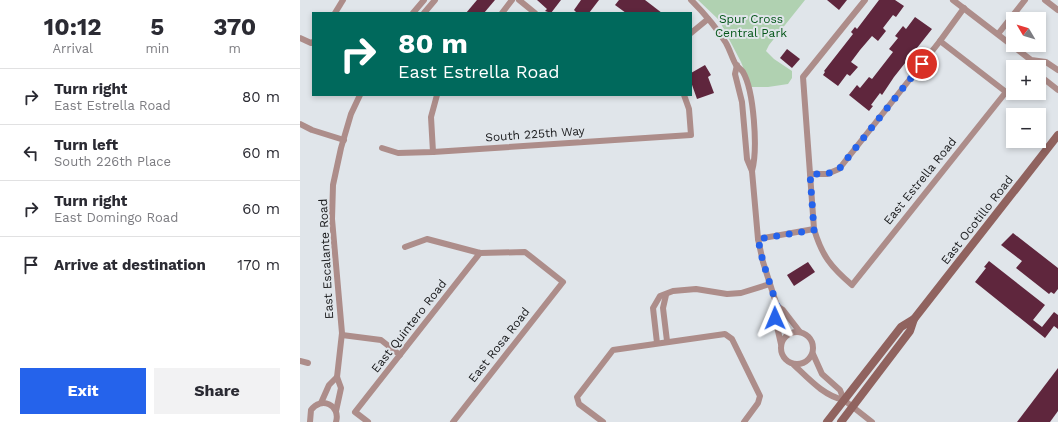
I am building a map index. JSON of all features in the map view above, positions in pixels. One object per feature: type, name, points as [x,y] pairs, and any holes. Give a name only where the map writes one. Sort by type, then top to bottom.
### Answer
[{"type":"main road","name":"East Ocotillo Road","points":[[841,422],[910,331],[914,319],[1058,135]]},
{"type":"main road","name":"East Ocotillo Road","points":[[827,422],[901,327],[914,319]]},
{"type":"street","points":[[336,12],[343,0]]},
{"type":"street","points":[[414,12],[424,0]]},
{"type":"street","points":[[425,12],[435,0]]},
{"type":"street","points":[[503,12],[512,0]]},
{"type":"street","points":[[519,0],[534,12]]},
{"type":"street","points":[[691,0],[726,42],[736,65],[743,72],[751,104],[755,157],[752,171],[758,239],[777,306],[775,318],[783,358],[794,365],[809,380],[833,398],[844,400],[872,422]]},
{"type":"street","points":[[758,239],[814,230],[803,77],[865,0]]},
{"type":"street","points":[[953,0],[1031,60]]},
{"type":"street","points":[[998,34],[1025,0]]},
{"type":"street","points":[[1045,0],[1058,10]]},
{"type":"street","points":[[810,174],[827,174],[839,169],[940,41],[964,8]]},
{"type":"street","points":[[692,32],[708,19]]},
{"type":"street","points":[[300,38],[312,43]]},
{"type":"street","name":"East Estrella Road","points":[[814,230],[822,253],[831,266],[852,285],[1006,92],[940,41]]},
{"type":"street","points":[[1046,62],[1058,70]]},
{"type":"street","points":[[1046,81],[1058,90]]},
{"type":"street","name":"East Escalante Road","points":[[336,422],[336,411],[341,388],[337,377],[342,335],[332,219],[333,185],[351,114],[360,96]]},
{"type":"street","points":[[433,152],[431,117],[435,96]]},
{"type":"street","name":"South 225th Way","points":[[382,148],[398,153],[433,152],[691,135],[688,109],[684,96]]},
{"type":"street","points":[[300,124],[312,130],[344,140]]},
{"type":"street","points":[[405,247],[427,239],[480,253]]},
{"type":"street","name":"East Rosa Road","points":[[453,422],[563,282],[525,252],[480,253]]},
{"type":"street","name":"East Quintero Road","points":[[368,422],[355,412],[480,253]]},
{"type":"street","points":[[657,343],[653,308],[657,299],[673,291],[696,289],[727,294],[741,293],[770,284]]},
{"type":"street","points":[[666,295],[663,308],[667,341]]},
{"type":"street","points":[[777,306],[783,310],[800,332],[811,340],[813,354],[822,374],[840,390],[844,400]]},
{"type":"street","points":[[781,344],[790,333],[800,332]]},
{"type":"street","points":[[602,422],[579,404],[577,399],[578,395],[613,350],[720,334],[730,336],[760,396],[758,403],[744,422]]},
{"type":"street","points":[[342,335],[380,340],[400,355]]},
{"type":"street","points":[[794,365],[805,363],[813,354]]},
{"type":"street","points":[[300,361],[308,363]]},
{"type":"street","name":"East Escalante Road","points":[[310,422],[311,410],[321,403],[329,385],[337,377]]},
{"type":"street","points":[[321,403],[328,403],[336,411]]},
{"type":"street","points":[[590,422],[595,416]]},
{"type":"green space","name":"Spur Cross Central Park","points":[[698,0],[805,0],[769,45],[766,51],[774,59],[792,71],[792,78],[788,84],[768,87],[751,87],[741,62],[719,20]]},
{"type":"building","points":[[477,0],[495,0],[485,12],[467,12]]},
{"type":"building","points":[[537,0],[561,0],[552,12],[545,11],[547,9]]},
{"type":"building","points":[[581,0],[599,0],[590,12],[576,12],[574,10]]},
{"type":"building","points":[[619,0],[645,0],[661,12],[625,12],[615,5]]},
{"type":"building","points":[[827,0],[847,0],[839,10]]},
{"type":"building","points":[[879,0],[895,0],[904,6],[896,17],[893,15],[883,28],[886,31],[878,41],[872,36],[860,50],[851,62],[858,67],[850,76],[847,74],[838,86],[823,75],[825,72],[824,71],[853,34],[851,32],[855,27],[857,29]]},
{"type":"building","points":[[915,17],[932,29],[894,77],[882,95],[880,93],[871,105],[873,106],[869,111],[849,95],[857,85],[860,88],[869,77],[872,79],[893,52],[889,49],[898,38],[895,36],[903,26],[906,29]]},
{"type":"building","points":[[787,49],[800,59],[792,68],[780,58]]},
{"type":"building","points":[[705,65],[711,75],[708,77],[714,93],[697,99],[692,85],[692,72]]},
{"type":"building","points":[[1013,233],[1058,268],[1058,289],[1054,294],[1051,292],[1049,294],[1016,268],[1022,261],[1001,245]]},
{"type":"building","points":[[989,261],[1045,305],[1033,320],[1042,327],[1054,312],[1058,315],[1058,329],[1054,326],[1045,338],[975,282],[986,268],[984,267]]},
{"type":"building","points":[[808,262],[815,272],[794,286],[787,275]]},
{"type":"building","points":[[1058,368],[1058,411],[1050,422],[1017,422]]},
{"type":"route","points":[[775,318],[777,306],[763,262],[758,239],[814,230],[810,174],[827,174],[839,169],[922,64]]}]
